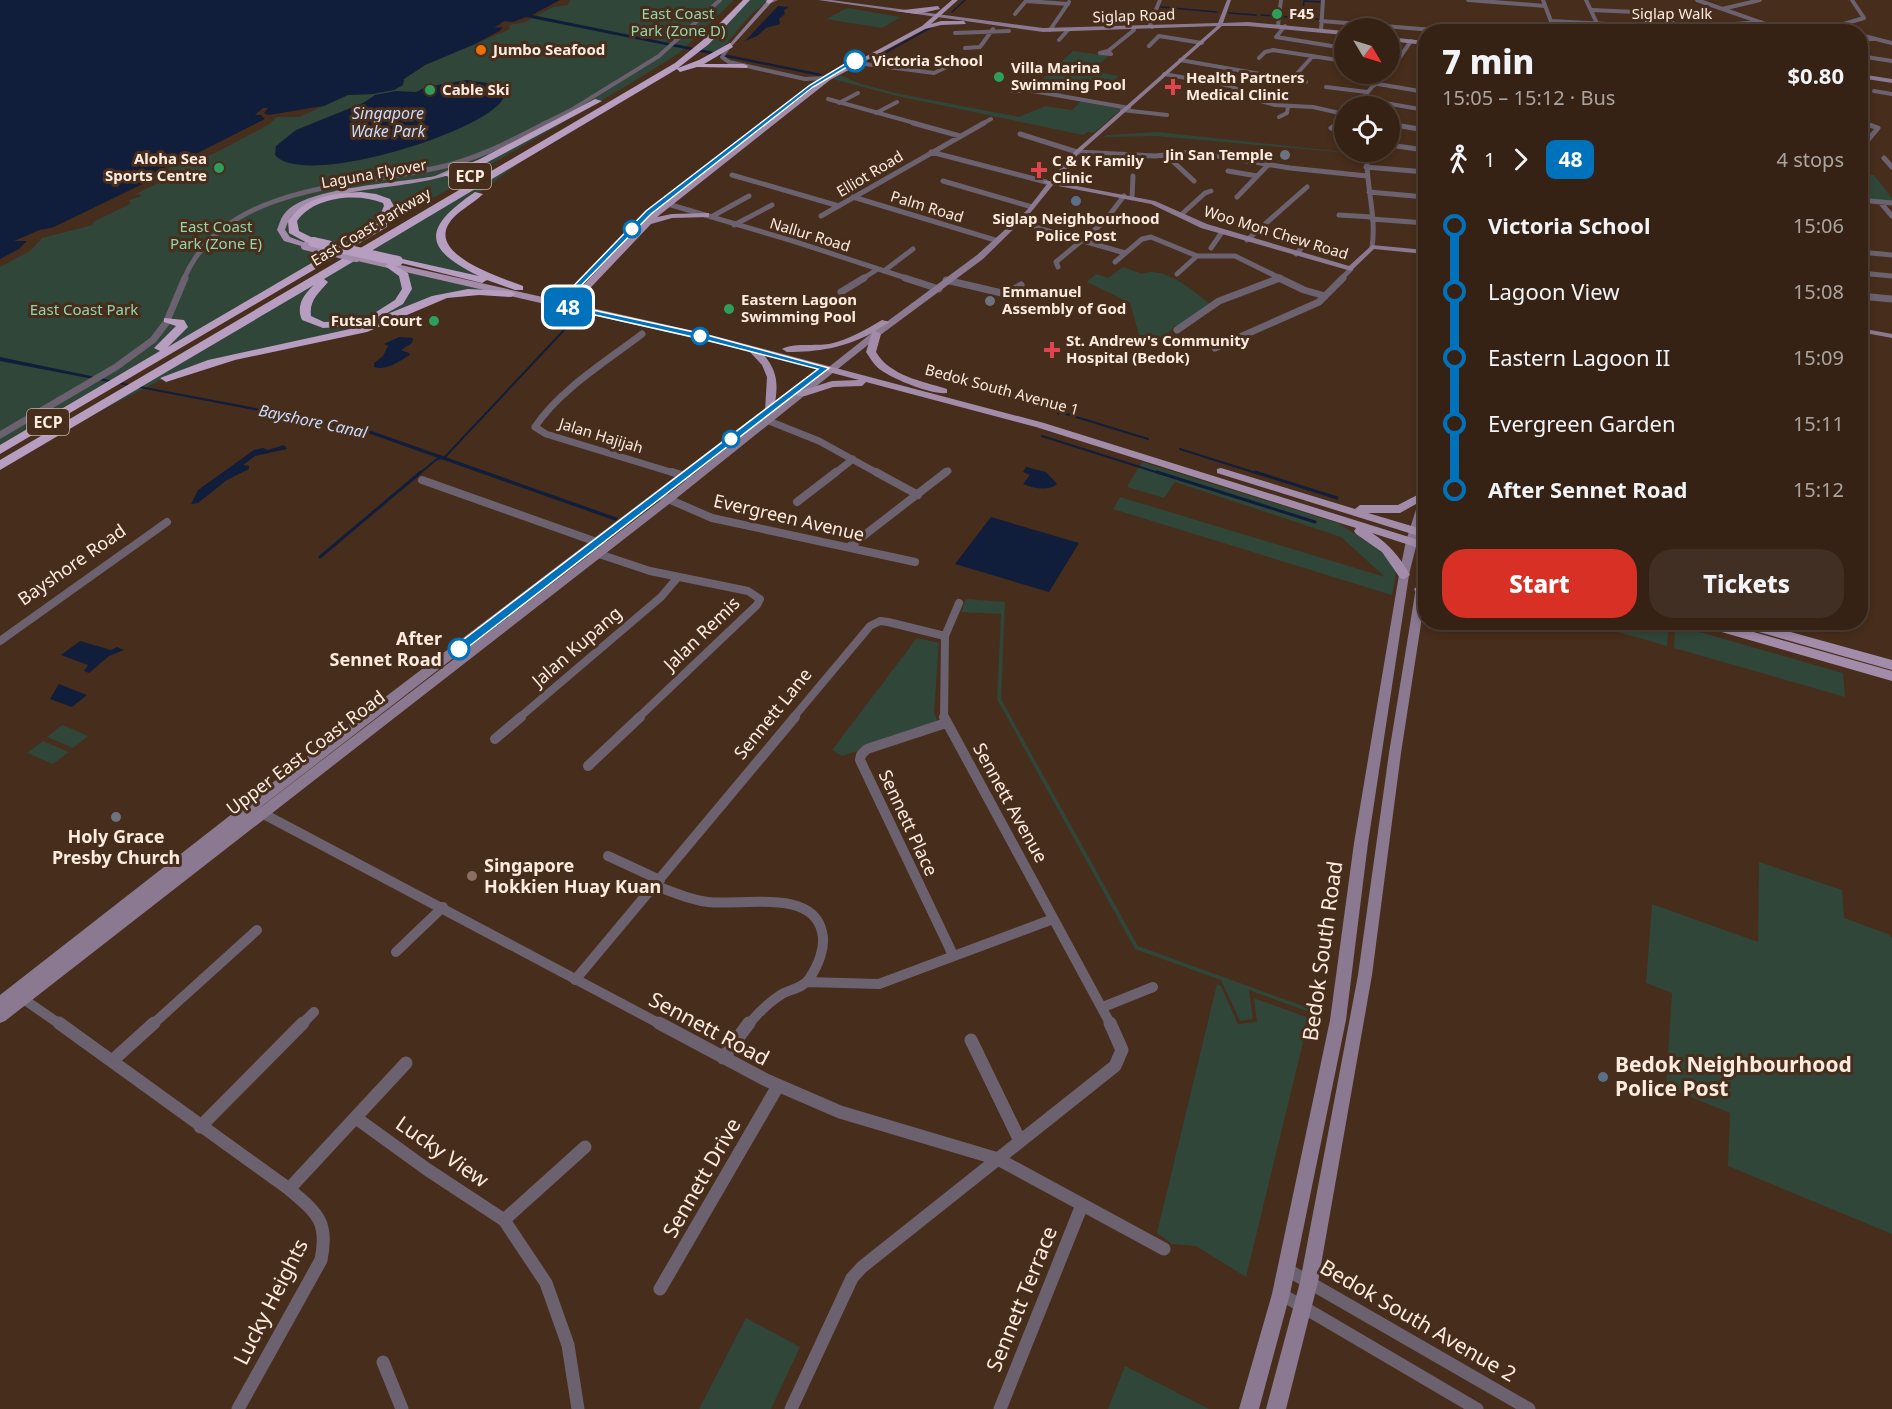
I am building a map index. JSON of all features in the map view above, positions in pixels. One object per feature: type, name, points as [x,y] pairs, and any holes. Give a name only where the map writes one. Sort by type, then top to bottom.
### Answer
[{"type":"highway","name":"East Coast Parkway","points":[[140,387],[354,256],[642,86],[696,51],[747,0]]},
{"type":"highway","points":[[642,86],[722,52]]},
{"type":"highway","name":"East Coast Parkway","points":[[455,185],[610,96],[670,58]]},
{"type":"highway","points":[[686,68],[717,64],[744,66]]},
{"type":"highway","points":[[447,175],[486,160],[610,96]]},
{"type":"highway","points":[[516,291],[461,262],[445,250],[439,237],[443,227],[455,212],[516,166],[522,158]]},
{"type":"highway","points":[[320,262],[326,256],[380,220],[388,209],[389,202],[376,195],[360,193],[335,196],[313,204],[296,216],[292,227],[296,235],[309,244],[394,263],[516,291]]},
{"type":"highway","name":"East Coast Parkway","points":[[0,450],[393,220]]},
{"type":"highway","points":[[354,256],[312,293],[305,309],[305,316],[309,321],[323,326],[344,325],[369,318],[392,307],[405,295],[408,284],[394,263]]},
{"type":"highway","points":[[140,387],[211,363],[373,326],[424,302],[447,295],[477,291],[516,291]]},
{"type":"highway","points":[[120,381],[176,334],[174,327],[166,323]]},
{"type":"highway","name":"ECP","points":[[0,466],[140,387]]},
{"type":"main road","name":"Siglap Road","points":[[820,0],[910,16],[954,19],[994,28]]},
{"type":"main road","points":[[898,11],[917,12],[941,9],[948,0]]},
{"type":"main road","points":[[568,302],[665,203],[685,193],[817,87],[921,26],[955,0]]},
{"type":"main road","points":[[1200,43],[1218,23],[1227,0]]},
{"type":"main road","points":[[722,52],[772,1]]},
{"type":"main road","points":[[941,9],[944,14],[954,19]]},
{"type":"main road","name":"Siglap Road","points":[[884,10],[994,28],[1068,30],[1218,23],[1285,26],[1334,32]]},
{"type":"main road","points":[[910,16],[916,18],[921,26]]},
{"type":"main road","points":[[568,302],[639,222],[814,85],[921,26],[964,23]]},
{"type":"main road","points":[[1200,43],[1218,23]]},
{"type":"main road","points":[[1178,26],[1202,30],[1205,36]]},
{"type":"main road","points":[[1400,40],[1418,42]]},
{"type":"main road","name":"Upper East Coast Road","points":[[763,419],[769,409],[833,366],[937,289],[995,240],[1031,206],[1075,151],[1200,43]]},
{"type":"main road","points":[[1868,77],[1892,81]]},
{"type":"main road","points":[[447,175],[455,169],[452,165]]},
{"type":"main road","name":"Laguna Flyover","points":[[309,244],[285,238],[280,228],[286,217],[307,202],[342,191],[404,184],[447,175]]},
{"type":"main road","name":"Woo Mon Chew Road","points":[[1048,183],[1158,204],[1222,232],[1351,268]]},
{"type":"main road","points":[[685,193],[683,199],[690,210]]},
{"type":"main road","points":[[647,222],[672,216],[709,216]]},
{"type":"main road","name":"Upper East Coast Road","points":[[948,280],[999,242],[1016,221]]},
{"type":"main road","points":[[1351,268],[1372,247],[1418,251]]},
{"type":"main road","name":"Bedok South Avenue 1","points":[[516,291],[787,349],[888,385],[1062,432],[1340,519],[1416,536]]},
{"type":"main road","name":"Bedok South Avenue 1","points":[[568,302],[752,349],[943,391],[1047,418],[1334,507],[1416,536]]},
{"type":"main road","name":"Upper East Coast Road","points":[[0,1016],[8,996],[599,548],[763,419],[801,394],[885,322],[905,311]]},
{"type":"main road","points":[[787,349],[814,350],[836,347],[864,336],[885,322]]},
{"type":"main road","points":[[1868,332],[1892,336]]},
{"type":"main road","points":[[876,334],[870,352],[879,364],[898,374],[943,391]]},
{"type":"main road","points":[[1868,338],[1892,342]]},
{"type":"main road","points":[[752,349],[764,359],[773,374],[769,409]]},
{"type":"main road","points":[[801,394],[834,384],[888,385]]},
{"type":"main road","points":[[1334,507],[1383,511],[1400,509],[1418,500]]},
{"type":"main road","points":[[1340,519],[1387,548],[1395,556],[1404,575]]},
{"type":"main road","name":"Bedok South Road","points":[[1249,1409],[1281,1294],[1338,1020],[1361,843],[1404,575],[1416,536]]},
{"type":"main road","points":[[1276,1409],[1304,1307],[1348,1072],[1365,975],[1395,753],[1418,617]]},
{"type":"main road","points":[[1729,630],[1892,676]]},
{"type":"main road","points":[[1767,630],[1892,665]]},
{"type":"main road","points":[[1328,1066],[1338,1071],[1348,1072]]},
{"type":"street","points":[[0,435],[100,377],[143,349],[166,323],[187,270],[197,253],[217,232],[243,216],[278,200],[313,190],[452,165],[489,152],[560,116],[633,73],[671,46],[720,0]]},
{"type":"street","points":[[1152,27],[1150,22],[1160,0]]},
{"type":"street","points":[[1278,26],[1281,0]]},
{"type":"street","points":[[1322,30],[1323,0]]},
{"type":"street","points":[[1468,0],[1545,6]]},
{"type":"street","points":[[1543,0],[1552,24]]},
{"type":"street","points":[[1586,0],[1598,24]]},
{"type":"street","points":[[1697,0],[1766,24]]},
{"type":"street","points":[[1722,9],[1760,0]]},
{"type":"street","points":[[1845,24],[1864,18],[1852,0]]},
{"type":"street","points":[[1015,14],[1026,2],[1069,2]]},
{"type":"street","points":[[1050,30],[1069,2]]},
{"type":"street","points":[[1592,10],[1659,14],[1674,24]]},
{"type":"street","points":[[1321,21],[1418,29]]},
{"type":"street","name":"Siglap Walk","points":[[1551,21],[1598,24]]},
{"type":"street","name":"Siglap Walk","points":[[1745,24],[1761,22]]},
{"type":"street","points":[[1285,26],[1276,37],[1334,46]]},
{"type":"street","points":[[965,48],[980,47],[994,28],[1009,31]]},
{"type":"street","name":"Siglap Road","points":[[955,33],[994,28]]},
{"type":"street","points":[[1108,51],[1134,30],[1133,28]]},
{"type":"street","name":"Siglap Road","points":[[1059,40],[1068,30]]},
{"type":"street","points":[[1149,46],[1159,36],[1200,43]]},
{"type":"street","points":[[1868,37],[1892,43]]},
{"type":"street","points":[[1400,57],[1411,41]]},
{"type":"street","points":[[1259,58],[1265,52],[1273,50],[1334,59]]},
{"type":"street","points":[[722,52],[727,62],[805,79],[825,78]]},
{"type":"street","points":[[1293,79],[1313,57]]},
{"type":"street","points":[[1868,57],[1892,61]]},
{"type":"street","points":[[1181,60],[1306,81]]},
{"type":"street","points":[[861,61],[873,63]]},
{"type":"street","points":[[861,61],[933,73],[949,66]]},
{"type":"street","points":[[1166,74],[1231,86],[1260,101],[1288,107],[1313,107],[1334,113]]},
{"type":"street","points":[[805,79],[814,85]]},
{"type":"street","points":[[1364,96],[1378,84],[1418,90]]},
{"type":"street","points":[[1326,87],[1367,92]]},
{"type":"street","points":[[1012,91],[1072,98],[1167,115]]},
{"type":"street","points":[[1874,92],[1892,94]]},
{"type":"street","points":[[839,102],[858,93]]},
{"type":"street","points":[[1409,107],[1418,96]]},
{"type":"street","points":[[828,99],[960,136]]},
{"type":"street","points":[[876,113],[897,102]]},
{"type":"street","points":[[1400,105],[1418,109]]},
{"type":"street","points":[[1279,117],[1287,113],[1288,107]]},
{"type":"street","name":"Elliot Road","points":[[821,216],[991,119]]},
{"type":"street","points":[[1868,124],[1878,128],[1868,140]]},
{"type":"street","points":[[1331,128],[1334,125]]},
{"type":"street","points":[[1400,126],[1418,129]]},
{"type":"street","points":[[1020,134],[1075,151],[1167,155],[1193,152],[1268,165],[1367,176]]},
{"type":"street","points":[[1400,147],[1418,149]]},
{"type":"street","points":[[932,152],[1048,183]]},
{"type":"street","points":[[1167,155],[1194,181]]},
{"type":"street","points":[[1884,158],[1892,167]]},
{"type":"street","points":[[1366,162],[1372,218],[1372,247]]},
{"type":"street","points":[[1237,197],[1268,165]]},
{"type":"street","points":[[1366,167],[1418,171]]},
{"type":"street","points":[[1228,171],[1257,176]]},
{"type":"street","points":[[732,175],[839,206]]},
{"type":"street","points":[[1132,198],[1133,176]]},
{"type":"street","points":[[943,181],[1031,206]]},
{"type":"street","points":[[1247,240],[1307,187]]},
{"type":"street","name":"Woo Mon Chew Road","points":[[1182,214],[1205,193],[1211,191]]},
{"type":"street","points":[[1369,192],[1418,196]]},
{"type":"street","points":[[709,216],[749,196]]},
{"type":"street","points":[[1058,267],[1056,262],[1104,222],[1124,196]]},
{"type":"street","name":"Palm Road","points":[[853,197],[995,240]]},
{"type":"street","points":[[1868,201],[1892,203]]},
{"type":"street","points":[[1880,202],[1892,216]]},
{"type":"street","name":"Nallur Road","points":[[665,203],[937,289]]},
{"type":"street","name":"Nallur Road","points":[[734,225],[772,205]]},
{"type":"street","points":[[1339,215],[1418,222]]},
{"type":"street","points":[[1016,221],[1125,253]]},
{"type":"street","points":[[1210,248],[1222,232]]},
{"type":"street","points":[[1114,262],[1147,237],[1197,256],[1235,256],[1280,278],[1325,296]]},
{"type":"street","points":[[1296,254],[1308,240]]},
{"type":"street","points":[[841,292],[913,249]]},
{"type":"street","points":[[1868,253],[1892,255]]},
{"type":"street","points":[[1177,274],[1197,256]]},
{"type":"street","name":"Woo Mon Chew Road","points":[[1215,348],[1319,302],[1351,268]]},
{"type":"street","points":[[1868,274],[1892,276]]},
{"type":"street","points":[[1177,330],[1219,301],[1280,278]]},
{"type":"street","points":[[948,280],[1006,294],[1021,285]]},
{"type":"street","points":[[1868,297],[1892,299]]},
{"type":"street","name":"Jalan Hajijah","points":[[642,334],[557,402],[539,419],[535,427],[540,432],[689,477]]},
{"type":"street","points":[[763,419],[819,441],[918,495]]},
{"type":"street","points":[[796,502],[853,459]]},
{"type":"street","points":[[849,547],[948,471]]},
{"type":"street","name":"Jalan Remis","points":[[422,480],[678,576],[757,595],[759,599],[757,605],[588,766]]},
{"type":"street","name":"Evergreen Avenue","points":[[664,497],[712,518],[915,562]]},
{"type":"street","name":"Bayshore Road","points":[[0,636],[165,521],[0,641]]},
{"type":"street","name":"Jalan Kupang","points":[[495,739],[661,597],[678,576]]},
{"type":"street","name":"Sennett Avenue","points":[[791,1409],[852,1278],[870,1260],[1115,1066],[1122,1050],[1103,1007],[946,723],[943,709],[945,636],[959,603]]},
{"type":"street","name":"Sennett Lane","points":[[575,980],[870,626],[880,621],[888,622],[945,636]]},
{"type":"street","name":"Sennett Place","points":[[946,723],[867,749],[861,755],[860,760],[952,955]]},
{"type":"street","name":"Sennett Road","points":[[256,810],[778,1086],[840,1112],[998,1159],[1164,1249]]},
{"type":"street","points":[[608,856],[658,883],[711,903],[787,902],[807,909],[820,920],[824,933],[824,947],[807,982]]},
{"type":"street","points":[[396,952],[443,907]]},
{"type":"street","points":[[723,1058],[745,1027],[764,1008],[782,994],[807,982],[824,980],[849,984],[879,984],[1053,919]]},
{"type":"street","points":[[112,1061],[257,930]]},
{"type":"street","points":[[1103,1007],[1153,987]]},
{"type":"street","name":"Lucky Heights","points":[[8,996],[112,1061],[200,1127],[289,1189],[317,1215],[324,1226],[326,1240],[321,1260],[238,1409]]},
{"type":"street","points":[[200,1127],[314,1012]]},
{"type":"street","points":[[971,1040],[1020,1141]]},
{"type":"street","points":[[289,1189],[406,1063]]},
{"type":"street","name":"Sennett Drive","points":[[660,1289],[778,1086]]},
{"type":"street","name":"Lucky View","points":[[357,1118],[428,1170],[504,1220],[546,1283],[568,1345],[578,1409]]},
{"type":"street","points":[[504,1220],[585,1147]]},
{"type":"street","name":"Sennett Terrace","points":[[1000,1409],[1082,1205]]},
{"type":"street","name":"Bedok South Avenue 2","points":[[1286,1269],[1529,1409]]},
{"type":"street","points":[[1281,1294],[1477,1409]]},
{"type":"street","points":[[383,1362],[402,1409]]},
{"type":"green space","name":"East Coast Park","points":[[570,0],[734,0],[679,53],[628,85],[0,449],[0,267],[30,251],[42,238],[93,225],[93,222],[130,204],[130,200],[141,196],[139,194],[132,196],[158,183],[154,181],[172,166],[186,165],[215,153],[268,125],[277,117],[299,117],[348,95],[373,94],[403,85],[404,79],[425,65],[506,31],[510,28],[509,25],[525,22],[553,7],[568,5]]},
{"type":"green space","points":[[747,0],[771,0],[751,16],[721,53],[698,49]]},
{"type":"green space","points":[[847,8],[901,17],[882,28],[826,19]]},
{"type":"green space","points":[[1073,51],[1109,56],[1091,71],[1119,76],[1104,89],[1094,87],[1089,91],[1068,88],[1059,96],[1029,91]]},
{"type":"green space","points":[[840,75],[861,84],[900,94],[1019,117],[1045,106],[1072,110],[1082,100],[1124,107],[1094,133],[1088,132],[1083,135],[897,96],[833,79]]},
{"type":"green space","points":[[1157,132],[1334,152],[1156,136],[1104,137]]},
{"type":"green space","points":[[519,163],[474,197],[441,230],[452,256],[519,288],[360,253]]},
{"type":"green space","points":[[1868,175],[1874,175],[1892,198],[1892,202],[1868,200]]},
{"type":"green space","points":[[353,257],[510,294],[447,295],[389,320],[239,355],[163,379],[67,428]]},
{"type":"green space","points":[[1123,267],[1142,274],[1150,272],[1169,276],[1210,304],[1178,327],[1175,326],[1157,343],[1140,338],[1130,303],[1087,282],[1096,274],[1108,278]]},
{"type":"green space","points":[[1142,462],[1338,523],[1388,557],[1396,574],[1392,595],[1113,509],[1120,497],[1385,577],[1341,537],[1175,482],[1164,498],[1127,487]]},
{"type":"green space","points":[[966,599],[1005,602],[1001,699],[1138,946],[1317,1011],[1317,1015],[1249,990],[1253,1019],[1240,1021],[1221,980],[1135,949],[997,699],[1001,614],[961,612]]},
{"type":"green space","points":[[1611,630],[1668,630],[1667,646]]},
{"type":"green space","points":[[1675,630],[1692,630],[1843,673],[1845,697],[1674,648]]},
{"type":"green space","points":[[917,638],[939,643],[934,713],[939,724],[842,756],[832,750]]},
{"type":"green space","points":[[62,725],[88,736],[73,748],[47,737]]},
{"type":"green space","points":[[43,741],[69,752],[53,764],[27,753]]},
{"type":"green space","points":[[1759,862],[1842,890],[1844,918],[1888,934],[1892,938],[1892,1234],[1728,1166],[1730,1113],[1666,1087],[1672,993],[1646,983],[1652,904],[1758,942]]},
{"type":"green space","points":[[1217,984],[1221,986],[1238,1024],[1257,1022],[1254,998],[1309,1018],[1246,1277],[1196,1246],[1172,1244],[1157,1233]]},
{"type":"green space","points":[[746,1318],[800,1347],[771,1409],[699,1409]]},
{"type":"green space","points":[[1125,1366],[1209,1409],[1108,1409]]},
{"type":"water","points":[[0,0],[560,0],[532,15],[822,74],[820,76],[526,17],[513,22],[504,21],[494,28],[502,27],[501,30],[475,44],[425,65],[404,79],[403,85],[394,90],[348,95],[324,106],[268,115],[264,113],[268,108],[263,108],[255,115],[261,115],[265,119],[174,165],[169,165],[152,176],[157,177],[54,227],[41,230],[44,228],[14,241],[27,241],[19,249],[0,259]]},
{"type":"water","points":[[778,6],[789,7],[784,10],[785,14],[779,19],[780,24],[766,28],[757,36],[745,41]]},
{"type":"water","name":"Singapore Wake Park","points":[[467,80],[494,84],[503,91],[503,99],[489,112],[464,126],[430,140],[355,161],[320,165],[292,164],[275,155],[276,146],[296,130],[363,103],[375,95],[396,91],[416,92],[426,87]]},
{"type":"water","points":[[399,337],[413,338],[412,343],[401,350],[410,355],[389,367],[374,367],[374,363],[383,356],[388,346],[384,344]]},
{"type":"water","name":"Bayshore Canal","points":[[0,357],[366,429],[618,518],[616,521],[362,431],[0,361]]},
{"type":"water","points":[[284,445],[287,449],[255,456],[243,465],[249,466],[249,469],[227,480],[198,503],[191,504],[198,490],[254,450],[263,448],[268,450]]},
{"type":"water","points":[[1026,467],[1046,472],[1057,484],[1045,489],[1023,484],[1030,475],[1023,472]]},
{"type":"water","points":[[991,517],[1079,543],[1049,592],[955,564]]},
{"type":"water","points":[[80,641],[111,650],[117,647],[124,650],[109,656],[89,673],[84,671],[88,665],[61,655]]},
{"type":"water","points":[[59,684],[87,695],[72,707],[50,699]]},
{"type":"waterway","points":[[952,12],[965,0]]},
{"type":"waterway","points":[[1302,18],[1304,1],[1320,2]]},
{"type":"waterway","points":[[1161,7],[1217,12]]},
{"type":"waterway","points":[[1229,13],[1256,15]]},
{"type":"waterway","points":[[1261,15],[1302,18]]},
{"type":"waterway","points":[[1302,18],[1318,19]]},
{"type":"waterway","points":[[870,61],[930,28]]},
{"type":"waterway","points":[[419,474],[437,459],[444,458],[581,312]]},
{"type":"waterway","points":[[1058,414],[1060,412],[1148,439]]},
{"type":"waterway","points":[[1042,436],[1162,474]]},
{"type":"waterway","points":[[1180,449],[1259,474]]},
{"type":"waterway","points":[[320,557],[421,472]]},
{"type":"waterway","points":[[1157,472],[1315,522]]},
{"type":"waterway","points":[[1255,472],[1337,498]]},
{"type":"bus line","name":"48","points":[[459,649],[824,368],[703,336],[567,306],[562,302],[648,213],[781,112],[801,94],[843,66],[855,61]]},
{"type":"place","name":"F45","points":[[1277,14]]},
{"type":"place","name":"Jumbo Seafood","points":[[481,50]]},
{"type":"place","name":"Victoria School","points":[[855,61]]},
{"type":"place","name":"Villa Marina Swimming Pool","points":[[999,77]]},
{"type":"place","name":"Health Partners Medical Clinic","points":[[1173,87]]},
{"type":"place","name":"Cable Ski","points":[[430,90]]},
{"type":"place","name":"Jin San Temple","points":[[1285,155]]},
{"type":"place","name":"Aloha Sea Sports Centre","points":[[219,168]]},
{"type":"place","name":"C & K Family Clinic","points":[[1039,170]]},
{"type":"place","name":"Siglap Neighbourhood Police Post","points":[[1076,201]]},
{"type":"place","name":"Emmanuel Assembly of God","points":[[990,301]]},
{"type":"place","name":"Eastern Lagoon Swimming Pool","points":[[729,309]]},
{"type":"place","name":"Futsal Court","points":[[434,321]]},
{"type":"place","name":"St. Andrew's Community Hospital (Bedok)","points":[[1052,350]]},
{"type":"place","name":"After Sennet Road","points":[[459,649]]},
{"type":"place","name":"Holy Grace Presby Church","points":[[116,817]]},
{"type":"place","name":"Singapore Hokkien Huay Kuan","points":[[472,876]]},
{"type":"place","name":"Bedok Neighbourhood Police Post","points":[[1603,1077]]},
{"type":"park label","name":"East Coast Park (Zone D)","points":[[678,22]]},
{"type":"park label","name":"East Coast Park (Zone E)","points":[[216,236]]}]
